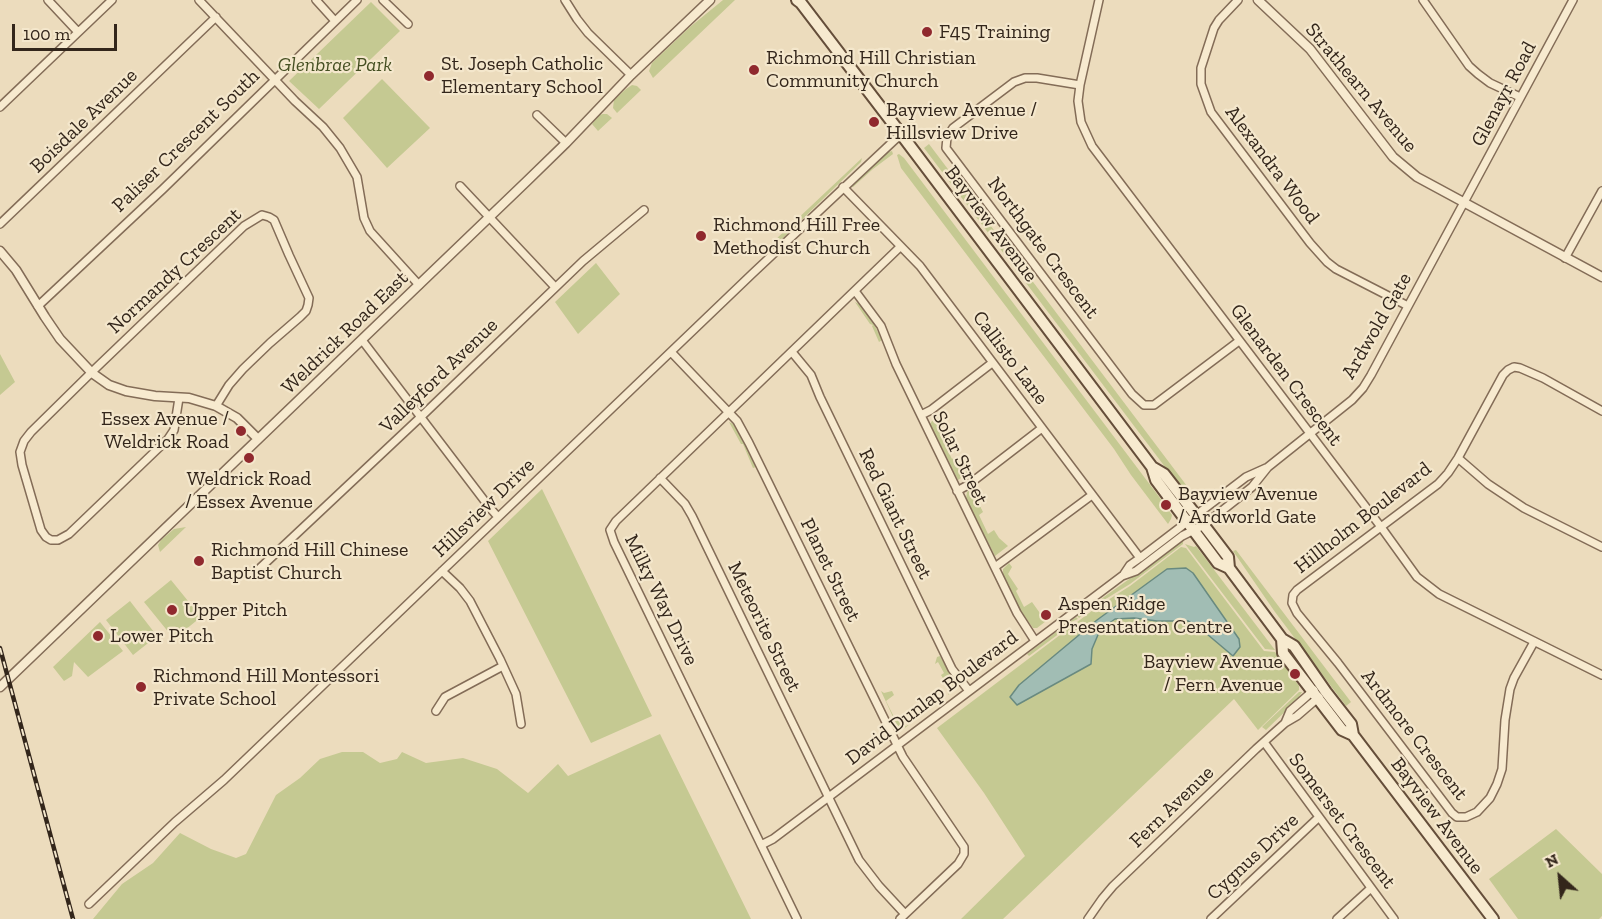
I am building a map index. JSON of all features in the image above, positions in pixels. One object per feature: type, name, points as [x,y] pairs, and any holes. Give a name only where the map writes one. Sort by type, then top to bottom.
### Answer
[{"type":"main road","name":"Bayview Avenue","points":[[799,1],[1152,467],[1164,474],[1218,563],[1228,568],[1281,639],[1294,645],[1320,691],[1352,724],[1353,735],[1493,919]]},
{"type":"main road","name":"Bayview Avenue","points":[[1192,522],[1204,525],[1228,557],[1228,568]]},
{"type":"street","points":[[48,0],[78,32]]},
{"type":"street","points":[[0,107],[112,0]]},
{"type":"street","points":[[200,0],[340,148],[357,177],[364,218],[370,231],[418,285]]},
{"type":"street","points":[[316,0],[335,21]]},
{"type":"street","name":"Paliser Crescent South","points":[[38,306],[163,189],[357,0]]},
{"type":"street","points":[[383,0],[408,24]]},
{"type":"street","points":[[565,0],[588,33],[631,75]]},
{"type":"street","name":"Weldrick Road East","points":[[0,687],[490,217],[631,75],[710,0]]},
{"type":"street","name":"Glenarden Crescent","points":[[1097,0],[1078,101],[1084,130],[1092,146],[1417,577],[1439,594],[1602,675]]},
{"type":"street","name":"Alexandra Wood","points":[[1238,0],[1214,28],[1201,68],[1201,84],[1211,112],[1310,243],[1327,262],[1336,269],[1408,306]]},
{"type":"street","name":"Strathearn Avenue","points":[[1258,0],[1310,49],[1393,157],[1417,177],[1602,277]]},
{"type":"street","points":[[1423,0],[1470,66],[1490,82],[1520,98]]},
{"type":"street","name":"Glenayr Road","points":[[1464,203],[1573,0]]},
{"type":"street","name":"Boisdale Avenue","points":[[0,224],[216,17]]},
{"type":"street","name":"Northgate Crescent","points":[[1080,85],[1037,78],[1025,78],[1014,82],[953,128],[947,137],[946,148],[1132,393],[1144,405],[1154,405],[1239,340]]},
{"type":"street","points":[[537,115],[566,143]]},
{"type":"street","name":"Hillsview Drive","points":[[89,904],[175,822],[224,780],[901,134]]},
{"type":"street","points":[[460,186],[555,287]]},
{"type":"street","name":"Callisto Lane","points":[[843,187],[920,266],[1140,558]]},
{"type":"street","points":[[1565,258],[1602,191]]},
{"type":"street","name":"Ardwold Gate","points":[[1192,522],[1246,477],[1268,467],[1310,435],[1364,388],[1464,203]]},
{"type":"street","name":"Valleyford Avenue","points":[[259,569],[555,287],[644,210]]},
{"type":"street","name":"Normandy Crescent","points":[[92,373],[244,226],[262,215],[274,220],[309,298],[308,305],[300,317],[243,369],[229,385],[216,406]]},
{"type":"street","name":"Milky Way Drive","points":[[797,919],[610,530],[616,521],[660,478],[900,247]]},
{"type":"street","points":[[0,251],[16,270],[60,339],[92,373],[109,385],[126,391],[154,396],[189,398],[216,406],[237,418],[258,439]]},
{"type":"street","name":"Solar Street","points":[[855,291],[881,326],[896,364],[957,491],[1017,613],[1035,640]]},
{"type":"street","points":[[362,340],[498,517]]},
{"type":"street","name":"Planet Street","points":[[671,352],[737,421],[897,745]]},
{"type":"street","name":"Red Giant Street","points":[[792,352],[811,375],[952,669],[969,691]]},
{"type":"street","points":[[921,415],[931,410],[992,363]]},
{"type":"street","name":"Hillholm Boulevard","points":[[1293,595],[1438,484],[1458,458],[1503,375],[1514,367],[1543,378],[1602,411]]},
{"type":"street","points":[[92,373],[31,432],[20,452],[41,530],[51,540],[58,540],[69,534],[168,439],[174,430],[179,398]]},
{"type":"street","points":[[957,491],[1042,428]]},
{"type":"street","points":[[1458,458],[1488,484],[1524,508],[1602,547]]},
{"type":"street","name":"Ardwold Gate","points":[[1204,525],[1252,487],[1268,467]]},
{"type":"street","name":"Meteorite Street","points":[[660,478],[685,504],[692,516],[859,860],[902,916]]},
{"type":"street","points":[[995,567],[1092,495]]},
{"type":"street","name":"David Dunlap Boulevard","points":[[1122,576],[1140,558],[1192,522]]},
{"type":"street","name":"David Dunlap Boulevard","points":[[761,845],[1122,576],[1136,570],[1182,536],[1192,522]]},
{"type":"street","points":[[442,571],[467,596],[516,694],[521,724]]},
{"type":"street","name":"Ardmore Crescent","points":[[1293,595],[1292,603],[1297,613],[1457,818],[1477,812],[1490,798],[1497,784],[1502,769],[1505,720],[1510,689],[1534,642]]},
{"type":"street","points":[[436,711],[446,697],[503,666]]},
{"type":"street","name":"Fern Avenue","points":[[1088,919],[1113,886],[1285,723],[1290,711],[1320,691]]},
{"type":"street","name":"Somerset Crescent","points":[[1264,742],[1394,919]]},
{"type":"street","points":[[897,745],[964,847],[964,854],[958,864],[902,916]]},
{"type":"street","name":"Cygnus Drive","points":[[1211,919],[1318,818]]},
{"type":"street","points":[[1337,919],[1371,888]]},
{"type":"green space","points":[[723,0],[735,0],[653,78],[649,71],[652,63]]},
{"type":"green space","name":"Glenbrae Park","points":[[371,2],[400,31],[319,109],[289,81]]},
{"type":"green space","points":[[382,79],[430,128],[387,168],[343,118]]},
{"type":"green space","points":[[632,85],[641,90],[617,113],[613,108],[614,100]]},
{"type":"green space","points":[[603,114],[612,118],[598,131],[592,124],[599,115]]},
{"type":"green space","points":[[929,144],[1196,498],[1192,500],[1187,496],[924,148]]},
{"type":"green space","points":[[892,151],[893,154],[852,187],[855,181],[883,154]]},
{"type":"green space","points":[[899,154],[1160,498],[1172,515],[1168,524],[1114,449],[901,168],[897,155]]},
{"type":"green space","points":[[862,158],[861,162],[780,241],[775,240]]},
{"type":"green space","points":[[596,263],[620,294],[578,334],[555,302]]},
{"type":"green space","points":[[855,302],[873,322],[882,340],[879,342],[873,325]]},
{"type":"green space","points":[[0,354],[15,382],[0,395]]},
{"type":"green space","points":[[940,415],[942,417],[937,420],[936,424],[950,436],[943,441],[952,459],[955,457],[966,471],[970,472],[958,480],[930,424]]},
{"type":"green space","points":[[729,422],[738,432],[756,467],[753,468],[743,444]]},
{"type":"green space","points":[[974,487],[979,494],[974,497],[973,502],[980,506],[983,512],[979,515],[988,534],[994,530],[1008,546],[995,556],[966,499],[967,492]]},
{"type":"green space","points":[[542,489],[652,716],[591,743],[488,541]]},
{"type":"green space","points":[[186,527],[160,552],[158,545],[161,540],[174,529]]},
{"type":"green space","points":[[1183,541],[1183,544],[1130,584],[1079,618],[1077,616]]},
{"type":"green space","points":[[1185,544],[1196,546],[1275,650],[1265,649]]},
{"type":"green space","points":[[1181,547],[1186,548],[1264,651],[1275,652],[1299,686],[1299,690],[1258,730],[1234,699],[1003,919],[961,919],[1025,856],[984,793],[937,728],[1097,607],[1130,586]]},
{"type":"green space","points":[[1236,550],[1351,702],[1346,706],[1275,612],[1233,551]]},
{"type":"green space","points":[[1009,563],[1012,567],[1008,574],[1018,589],[1016,591],[1024,607],[1032,602],[1042,616],[1045,614],[1050,618],[1037,628],[1033,628],[1022,613],[1003,576],[1003,569]]},
{"type":"green space","name":"Upper Pitch","points":[[171,580],[201,617],[174,639],[144,602]]},
{"type":"green space","points":[[130,601],[157,636],[133,655],[106,620]]},
{"type":"green space","points":[[1076,617],[1078,619],[1071,622],[1072,624],[1029,656],[1027,654]]},
{"type":"green space","name":"Lower Pitch","points":[[100,622],[123,651],[88,677],[74,662],[72,676],[64,681],[53,667]]},
{"type":"green space","points":[[940,656],[959,685],[948,695],[950,689],[941,675],[944,673],[938,662],[935,664],[937,657]]},
{"type":"green space","points":[[881,691],[884,693],[892,691],[894,695],[886,701],[896,721],[906,726],[910,724],[901,731],[899,730]]},
{"type":"green space","points":[[1299,692],[1302,692],[1297,700],[1266,730],[1262,727],[1264,725]]},
{"type":"green space","points":[[660,734],[751,919],[93,919],[122,884],[153,863],[180,833],[211,849],[236,858],[246,854],[276,795],[300,778],[320,759],[342,752],[363,752],[380,763],[397,759],[402,752],[426,763],[463,758],[497,769],[528,793],[558,764],[568,776]]},
{"type":"green space","points":[[1556,829],[1602,874],[1602,916],[1599,919],[1518,919],[1489,879]]},
{"type":"water","points":[[1186,568],[1193,573],[1239,639],[1240,647],[1233,656],[1188,621],[1115,619],[1100,630],[1092,649],[1091,664],[1017,705],[1010,697],[1019,685],[1097,620],[1167,569]]},
{"type":"railway","points":[[0,648],[73,919]]},
{"type":"place","name":"F45 Training","points":[[927,32]]},
{"type":"place","name":"Richmond Hill Christian Community Church","points":[[754,70]]},
{"type":"place","name":"St. Joseph Catholic Elementary School","points":[[429,76]]},
{"type":"place","name":"Bayview Avenue / Hillsview Drive","points":[[874,122]]},
{"type":"place","name":"Richmond Hill Free Methodist Church","points":[[701,236]]},
{"type":"place","name":"Essex Avenue / Weldrick Road","points":[[241,431]]},
{"type":"place","name":"Weldrick Road / Essex Avenue","points":[[249,458]]},
{"type":"place","name":"Bayview Avenue / Ardworld Gate","points":[[1166,505]]},
{"type":"place","name":"Richmond Hill Chinese Baptist Church","points":[[199,561]]},
{"type":"place","name":"Upper Pitch","points":[[172,610]]},
{"type":"place","name":"Aspen Ridge Presentation Centre","points":[[1046,615]]},
{"type":"place","name":"Lower Pitch","points":[[98,636]]},
{"type":"place","name":"Bayview Avenue / Fern Avenue","points":[[1295,674]]},
{"type":"place","name":"Richmond Hill Montessori Private School","points":[[141,687]]}]
